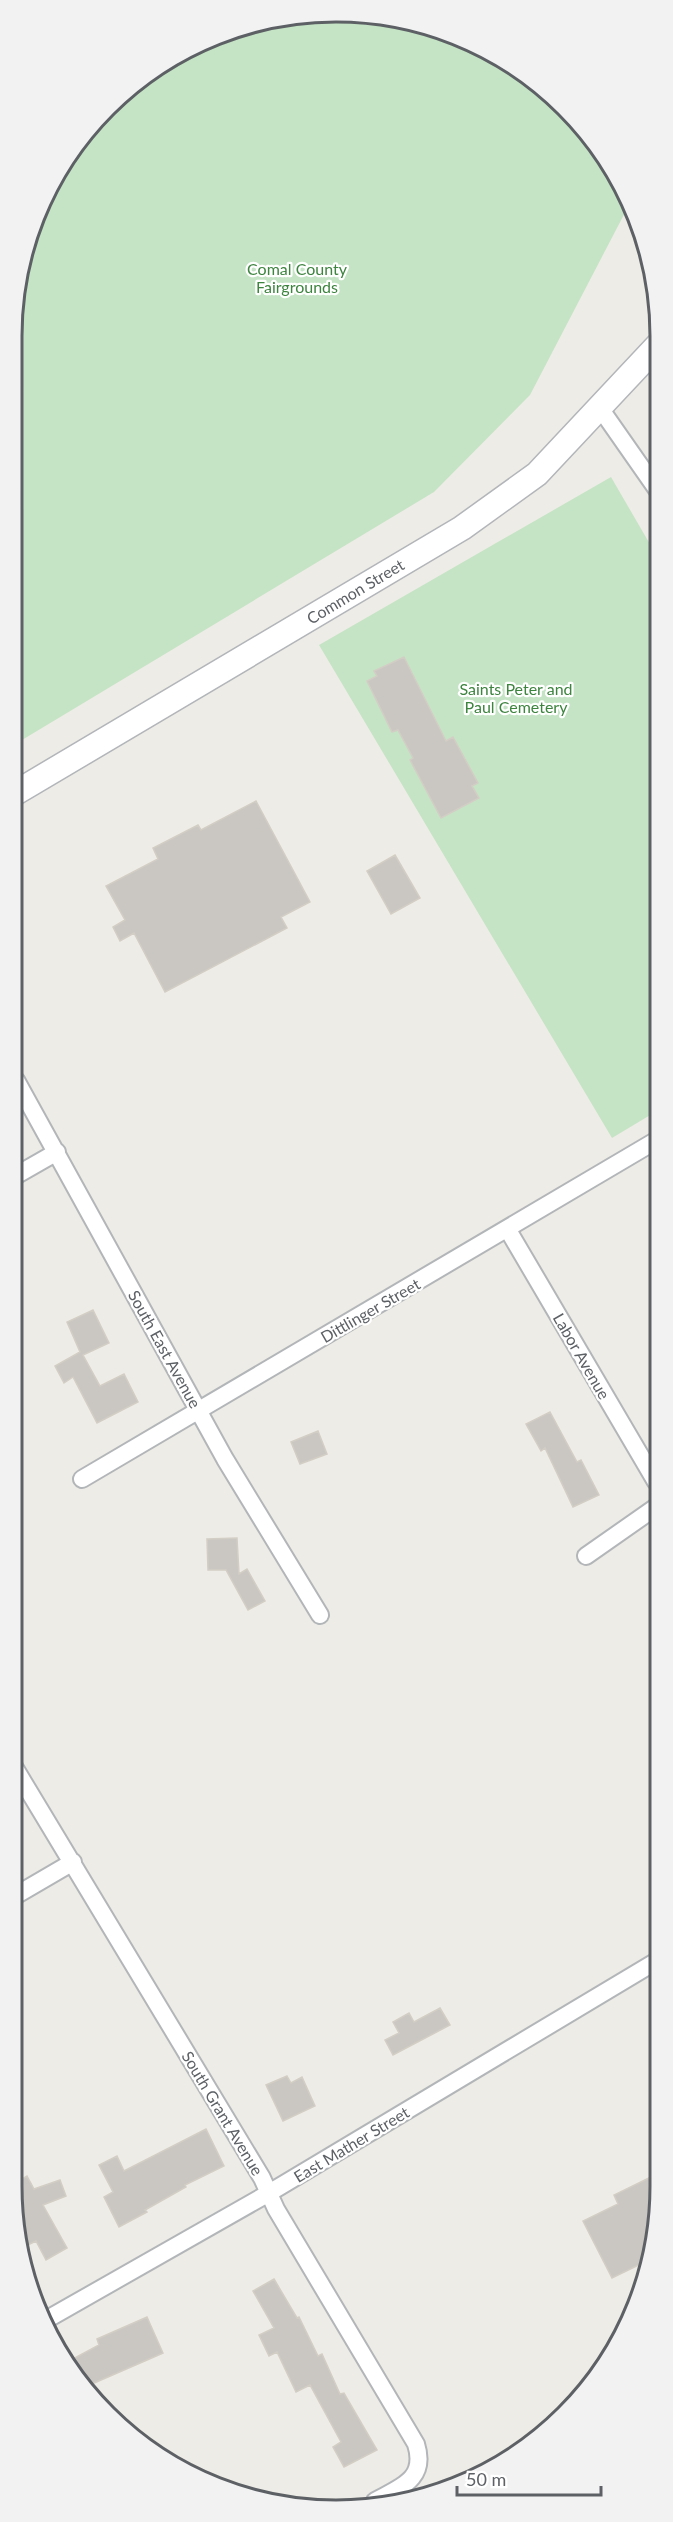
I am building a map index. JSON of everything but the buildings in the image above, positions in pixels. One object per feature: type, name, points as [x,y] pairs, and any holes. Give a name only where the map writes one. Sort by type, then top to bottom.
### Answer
[{"type":"main road","name":"Common Street","points":[[22,788],[462,528],[537,474],[650,354]]},
{"type":"street","points":[[600,408],[650,480]]},
{"type":"street","name":"South East Avenue","points":[[22,1091],[198,1410],[320,1615]]},
{"type":"street","name":"Dittlinger Street","points":[[82,1479],[650,1144]]},
{"type":"street","points":[[22,1172],[57,1152]]},
{"type":"street","name":"Labor Avenue","points":[[508,1230],[650,1472]]},
{"type":"street","points":[[586,1556],[650,1511]]},
{"type":"street","name":"South Grant Avenue","points":[[22,1780],[262,2178],[276,2209],[416,2444],[418,2466],[407,2483],[385,2496]]},
{"type":"street","points":[[22,1892],[73,1862]]},
{"type":"street","name":"East Mather Street","points":[[51,2317],[269,2193],[650,1965]]},
{"type":"green space","name":"Comal County Fairgrounds","points":[[336,22],[398,29],[457,46],[511,75],[559,114],[598,162],[625,212],[530,395],[434,492],[22,740],[22,336],[25,296],[33,255],[46,216],[65,179],[87,145],[129,100],[162,75],[216,46],[275,29]]},
{"type":"green space","name":"Saints Peter and Paul Cemetery","points":[[611,477],[650,544],[650,1115],[612,1138],[319,645]]}]
